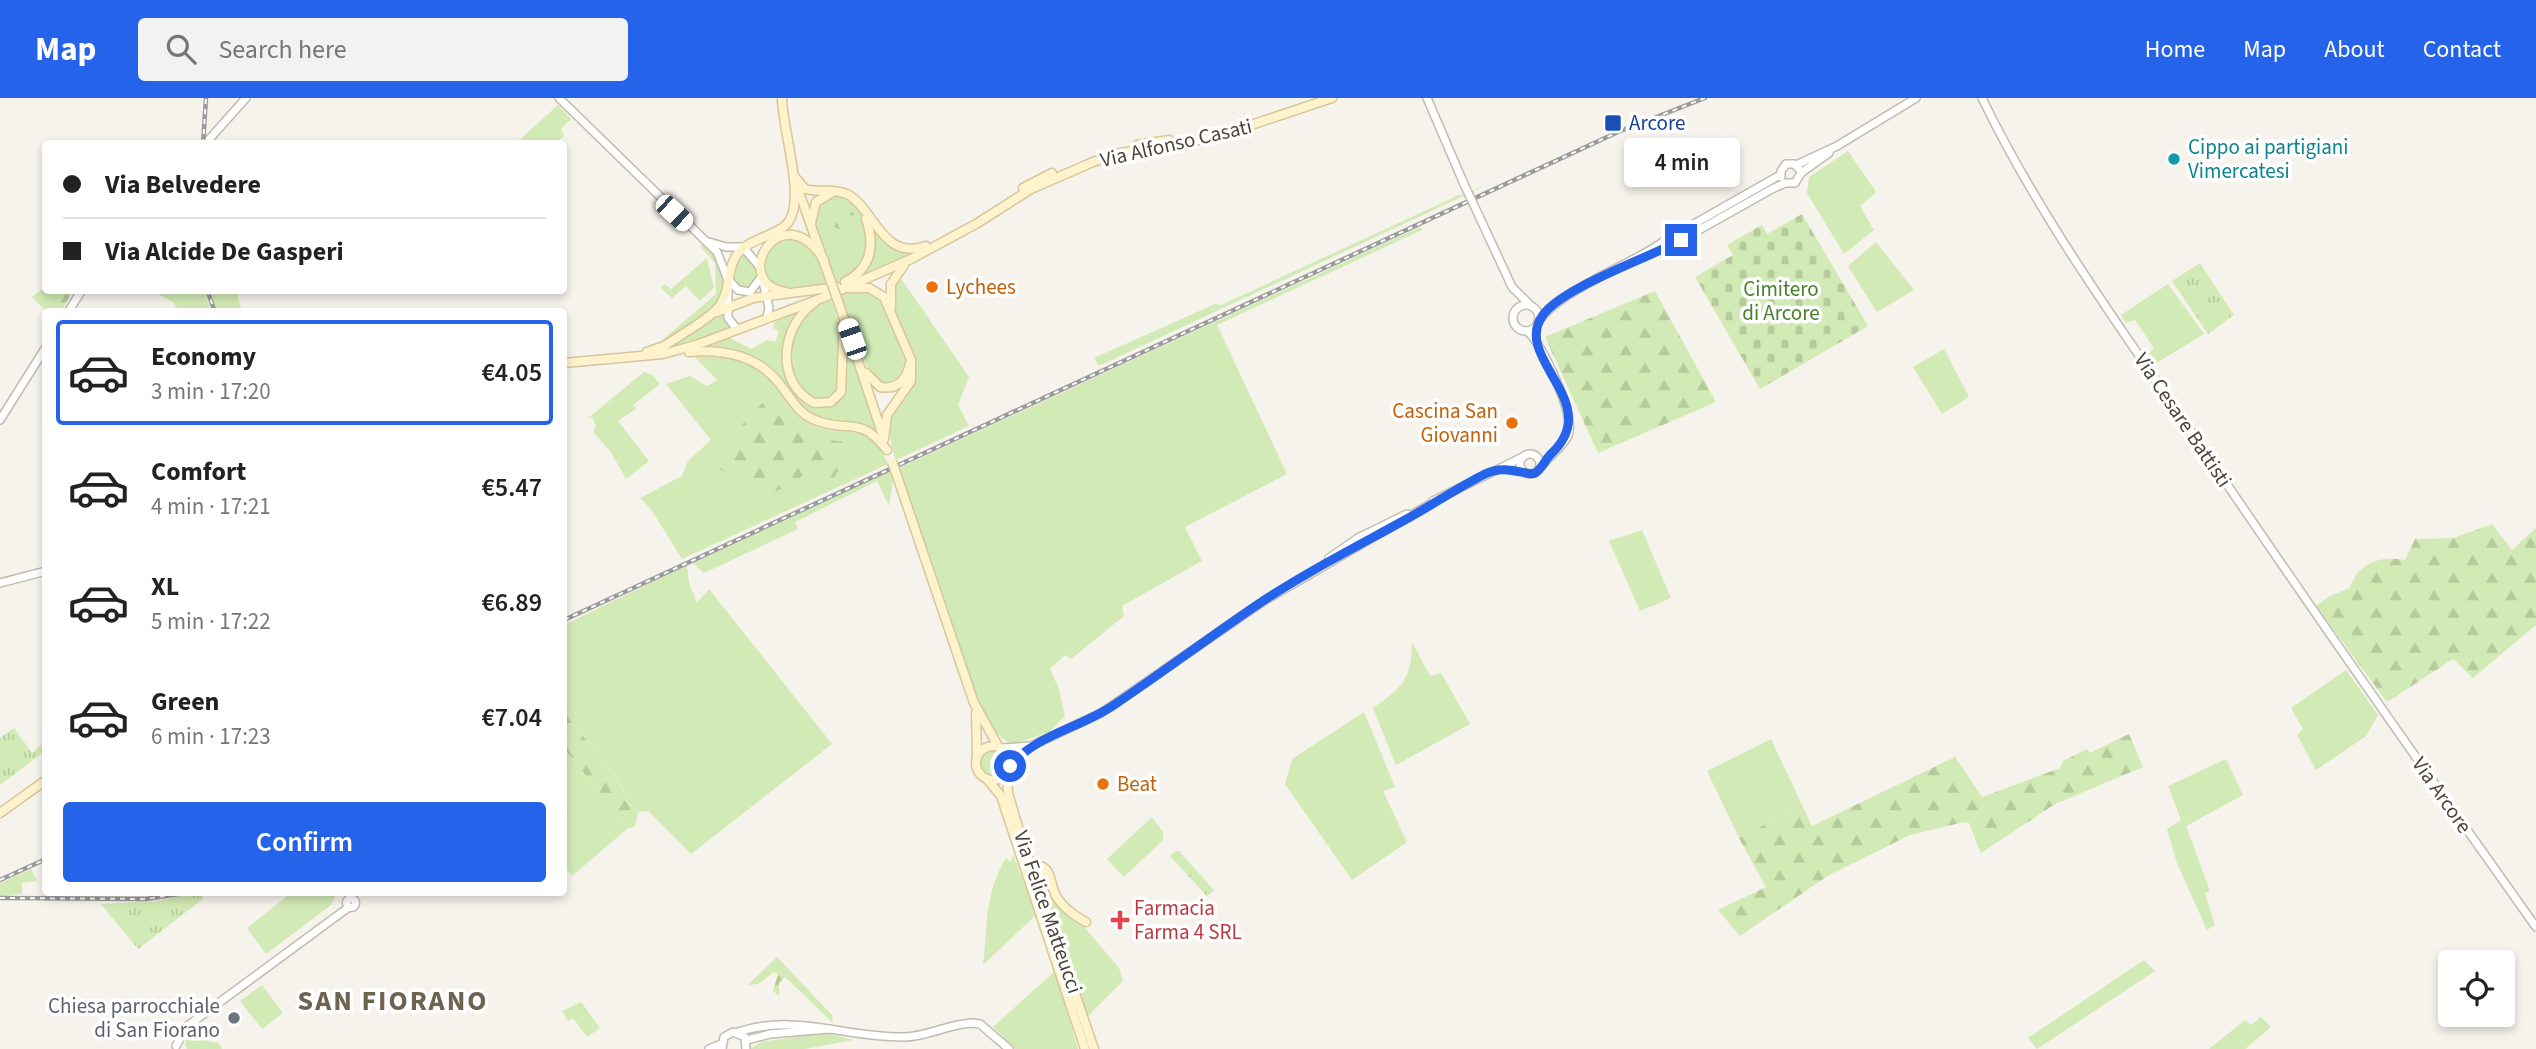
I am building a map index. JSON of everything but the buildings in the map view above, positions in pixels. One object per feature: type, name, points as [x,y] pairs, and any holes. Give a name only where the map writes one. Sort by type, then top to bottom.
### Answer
[{"type":"main road","points":[[782,98],[783,129],[794,176],[835,287]]},
{"type":"main road","name":"Via Alfonso Casati","points":[[951,238],[1020,189],[1091,157],[1214,132],[1319,98]]},
{"type":"main road","name":"Via Alfonso Casati","points":[[835,287],[853,283],[911,258],[951,238],[1031,189],[1104,158],[1215,137],[1332,98]]},
{"type":"main road","points":[[794,176],[805,189],[837,192],[854,199],[885,237],[900,246],[919,249],[951,238]]},
{"type":"main road","points":[[698,324],[722,302],[733,262],[743,247],[773,233],[788,222],[796,201],[794,176]]},
{"type":"main road","points":[[811,226],[816,202],[837,192]]},
{"type":"main road","points":[[844,319],[841,392],[828,403],[812,402],[799,391],[791,378],[786,359],[787,343],[797,318],[835,287],[857,274],[869,258],[872,240],[863,213]]},
{"type":"main road","points":[[807,293],[777,291],[762,276],[760,266],[768,244],[787,235],[810,242],[824,260]]},
{"type":"main road","points":[[892,310],[892,280],[911,258]]},
{"type":"main road","points":[[624,356],[659,349],[728,306],[835,287],[872,289],[884,297],[892,310],[911,360],[911,381],[887,415],[884,439]]},
{"type":"main road","name":"Via Felice Matteucci","points":[[835,287],[887,450],[974,703],[1001,747],[1009,755],[1015,816],[1094,1049]]},
{"type":"main road","points":[[663,354],[822,298]]},
{"type":"main road","points":[[567,363],[707,350],[743,357],[768,371],[805,415],[826,424],[859,426],[873,434],[887,450]]},
{"type":"main road","points":[[859,359],[869,378],[888,388],[904,380],[911,360]]},
{"type":"main road","name":"Via Felice Matteucci","points":[[974,703],[978,772],[1001,796],[1085,1049]]},
{"type":"main road","points":[[977,756],[986,747],[1001,747]]},
{"type":"main road","points":[[987,779],[998,780],[1009,770]]},
{"type":"main road","points":[[0,813],[42,783]]},
{"type":"main road","points":[[1046,908],[1047,899],[1039,872],[1043,867],[1048,871],[1057,898],[1071,913],[1086,922]]},
{"type":"street","points":[[209,140],[246,98]]},
{"type":"street","points":[[559,98],[717,251],[728,280],[728,318],[737,329]]},
{"type":"street","points":[[1427,98],[1512,287],[1537,311],[1536,341]]},
{"type":"street","points":[[1434,98],[1438,118]]},
{"type":"street","points":[[1527,331],[1554,304],[1785,183],[1795,183],[1801,173],[1837,146],[1916,98]]},
{"type":"street","name":"Via Cesare Battisti","points":[[1976,98],[2116,321],[2348,663]]},
{"type":"street","name":"Via Cesare Battisti","points":[[1982,98],[2024,173]]},
{"type":"street","points":[[1649,253],[1664,241],[1780,175],[1784,166],[1796,165],[1837,146]]},
{"type":"street","points":[[1796,165],[1801,173]]},
{"type":"street","points":[[1780,175],[1785,183]]},
{"type":"street","points":[[699,236],[717,245],[743,247],[760,266]]},
{"type":"street","points":[[728,280],[744,293],[754,289],[762,276]]},
{"type":"street","points":[[762,276],[767,297],[767,317]]},
{"type":"street","points":[[1496,469],[1531,474],[1539,469],[1567,436],[1570,416],[1536,341],[1527,331],[1514,324],[1512,287]]},
{"type":"street","points":[[1514,311],[1520,306],[1554,304]]},
{"type":"street","points":[[0,419],[42,353]]},
{"type":"street","points":[[1309,573],[1338,551],[1384,525],[1496,469],[1523,457],[1554,451]]},
{"type":"street","points":[[1532,455],[1539,460],[1539,469]]},
{"type":"street","points":[[1523,457],[1520,463],[1523,471]]},
{"type":"street","points":[[1009,770],[1031,746],[1101,713],[1256,606],[1437,500]]},
{"type":"street","points":[[1396,525],[1406,514]]},
{"type":"street","points":[[1364,542],[1366,537],[1384,525]]},
{"type":"street","points":[[1338,551],[1358,541],[1364,542]]},
{"type":"street","points":[[0,583],[42,572]]},
{"type":"street","name":"Via Arcore","points":[[2348,663],[2536,927]]},
{"type":"street","points":[[1001,747],[1031,746]]},
{"type":"street","points":[[177,1048],[186,1027],[333,917],[347,899]]},
{"type":"street","points":[[709,1049],[722,1046],[727,1034],[794,1024],[900,1038],[920,1036],[967,1023],[980,1024],[1009,1049]]},
{"type":"street","points":[[738,1032],[746,1045],[770,1034],[833,1028]]},
{"type":"green space","points":[[558,105],[571,119],[561,129],[564,136],[559,140],[519,140]]},
{"type":"green space","points":[[1848,151],[1876,192],[1860,206],[1874,230],[1844,254],[1807,193],[1809,177]]},
{"type":"green space","points":[[1485,186],[1099,366],[1094,358],[1215,304],[1221,305],[1457,196]]},
{"type":"green space","points":[[838,196],[852,203],[861,213],[867,225],[868,238],[860,264],[836,283],[821,246],[816,220],[818,209],[825,200]]},
{"type":"green space","points":[[838,204],[854,213],[851,228],[855,237],[851,241],[843,240],[842,230],[830,226],[829,211]]},
{"type":"green space","name":"Cimitero di Arcore","points":[[1802,214],[1868,326],[1760,389],[1695,277],[1733,255],[1727,245],[1762,225],[1767,234]]},
{"type":"green space","points":[[1420,227],[1422,230],[1217,325],[1287,474],[1185,527],[1202,561],[1122,606],[1124,616],[1071,659],[1065,655],[1050,669],[1059,689],[1065,716],[1049,732],[1011,745],[994,731],[982,712],[899,468]]},
{"type":"green space","points":[[874,232],[892,247],[909,254],[863,274],[873,257]]},
{"type":"green space","points":[[786,238],[804,244],[816,254],[827,287],[793,291],[772,284],[766,270],[766,257],[773,246]]},
{"type":"green space","points":[[1876,242],[1914,290],[1877,312],[1848,266]]},
{"type":"green space","points":[[703,244],[722,268],[723,290],[700,318],[658,344],[716,294],[715,263],[700,246]]},
{"type":"green space","points":[[744,252],[755,264],[758,277],[751,288],[738,287],[732,278],[738,259]]},
{"type":"green space","points":[[707,258],[714,288],[700,301],[686,286],[672,298],[661,288],[664,284],[671,289]]},
{"type":"green space","points":[[2200,263],[2234,315],[2208,334],[2172,281]]},
{"type":"green space","points":[[898,274],[969,377],[958,405],[969,426],[896,460],[890,426],[893,415],[909,392],[915,372],[912,352],[893,305],[892,292]]},
{"type":"green space","points":[[2168,284],[2204,334],[2153,365],[2147,355],[2154,348],[2135,320],[2126,323],[2121,315]]},
{"type":"green space","points":[[42,289],[42,294],[71,294],[63,308],[43,308],[32,297]]},
{"type":"green space","points":[[866,291],[882,302],[907,366],[897,382],[883,385],[870,375],[839,294]]},
{"type":"green space","points":[[1655,291],[1716,402],[1598,453],[1545,337]]},
{"type":"green space","points":[[205,294],[210,308],[176,308],[174,303],[160,295]]},
{"type":"green space","points":[[211,294],[237,294],[241,308],[216,308]]},
{"type":"green space","points":[[831,299],[838,322],[842,362],[832,398],[816,399],[803,393],[794,380],[790,364],[791,346],[798,328],[811,311]]},
{"type":"green space","points":[[802,309],[793,321],[785,342],[787,362],[801,397],[833,404],[839,399],[846,384],[847,342],[879,434],[858,422],[819,419],[800,407],[784,383],[752,357],[738,351],[704,347],[728,337],[751,349],[767,340],[775,342],[779,331],[773,328],[776,317]]},
{"type":"green space","points":[[722,313],[730,328],[687,345],[669,348]]},
{"type":"green space","points":[[1944,349],[1969,397],[1942,414],[1913,367]]},
{"type":"green space","points":[[694,356],[726,358],[756,368],[773,382],[808,422],[819,428],[862,434],[880,449],[888,464],[682,559],[651,509],[640,498],[682,476],[688,461],[711,440],[666,384],[690,376],[707,386],[717,380]]},
{"type":"green space","points":[[644,372],[652,375],[660,384],[633,405],[637,408],[618,421],[649,461],[626,479],[610,451],[593,432],[596,426],[592,417],[587,419]]},
{"type":"green space","points":[[773,396],[787,418],[802,431],[846,442],[831,445],[828,456],[841,466],[833,479],[806,472],[793,484],[762,497],[719,468],[747,418]]},
{"type":"green space","points":[[891,471],[893,480],[889,506],[877,481],[795,522],[798,529],[704,573],[693,563]]},
{"type":"green space","points":[[2492,524],[2512,550],[2536,528],[2536,625],[2473,678],[2453,659],[2387,702],[2316,606],[2330,596],[2350,588],[2359,572],[2372,563],[2387,559],[2405,560],[2415,539],[2453,538]]},
{"type":"green space","points":[[1642,530],[1671,598],[1640,611],[1609,541]]},
{"type":"green space","points":[[687,565],[689,583],[697,603],[709,589],[832,744],[691,854],[648,811],[638,812],[623,798],[626,793],[567,717],[567,624]]},
{"type":"green space","points":[[1412,642],[1430,676],[1441,673],[1470,724],[1396,765],[1373,708],[1403,681],[1410,665]]},
{"type":"green space","points":[[2346,670],[2378,715],[2366,736],[2316,770],[2297,735],[2303,729],[2291,708]]},
{"type":"green space","points":[[1364,712],[1395,787],[1383,791],[1407,842],[1352,880],[1285,784],[1292,759]]},
{"type":"green space","points":[[567,717],[619,783],[626,794],[623,799],[638,812],[635,827],[628,828],[567,752]]},
{"type":"green space","points":[[14,728],[32,753],[42,744],[42,753],[0,785],[0,738]]},
{"type":"green space","points":[[2129,734],[2143,767],[2055,804],[1981,853],[1969,823],[1964,822],[1910,835],[1829,875],[1740,936],[1718,910],[1766,887],[1739,838],[1802,805],[1812,826],[1955,757],[1982,797],[2060,768],[2063,761],[2087,749],[2090,753]]},
{"type":"green space","points":[[1771,739],[1802,805],[1739,838],[1707,771]]},
{"type":"green space","points":[[994,749],[1004,753],[1008,763],[1004,773],[994,777],[984,773],[980,763],[984,753]]},
{"type":"green space","points":[[567,752],[628,828],[572,876],[567,869]]},
{"type":"green space","points":[[2226,759],[2243,795],[2186,826],[2210,891],[2205,893],[2215,925],[2207,930],[2177,863],[2167,829],[2181,820],[2168,786]]},
{"type":"green space","points":[[1152,817],[1163,832],[1163,840],[1124,877],[1107,859]]},
{"type":"green space","points":[[1179,851],[1214,890],[1207,896],[1170,856]]},
{"type":"green space","points":[[1013,854],[1036,915],[983,965],[990,897],[1006,858],[1011,862]]},
{"type":"green space","points":[[31,869],[37,881],[22,883],[22,894],[0,896],[0,883]]},
{"type":"green space","points":[[1045,874],[1058,903],[1079,921],[1119,968],[1123,981],[1088,1016],[1050,908],[1041,875]]},
{"type":"green space","points":[[180,896],[201,896],[203,899],[138,949],[101,904],[157,901]]},
{"type":"green space","points":[[287,896],[335,896],[331,905],[266,954],[247,928]]},
{"type":"green space","points":[[777,957],[832,1015],[833,1023],[785,977],[779,983],[779,996],[773,991],[778,974],[774,972],[758,984],[748,985]]},
{"type":"green space","points":[[2144,960],[2155,971],[2037,1049],[2028,1038]]},
{"type":"green space","points":[[1055,971],[1078,1049],[1015,1049],[993,1027]]},
{"type":"green space","points":[[262,985],[283,1013],[262,1029],[240,1001]]},
{"type":"green space","points":[[581,1002],[600,1028],[587,1037],[573,1018],[568,1021],[562,1011]]},
{"type":"green space","points":[[2261,1017],[2271,1027],[2245,1049],[2209,1049],[2245,1020],[2251,1025]]},
{"type":"green space","points":[[201,1022],[206,1028],[206,1038],[210,1042],[218,1042],[222,1049],[187,1049],[185,1044],[188,1033]]},
{"type":"green space","points":[[825,1033],[853,1040],[805,1049],[750,1049],[761,1042]]},
{"type":"railway","points":[[203,140],[206,98]]},
{"type":"railway","points":[[567,619],[1618,132],[1705,98]]},
{"type":"railway","points":[[208,294],[214,308]]},
{"type":"railway","points":[[0,880],[42,861]]},
{"type":"railway","points":[[0,898],[146,899],[165,896]]},
{"type":"place","name":"Arcore","points":[[1613,123]]},
{"type":"place","name":"Cippo ai partigiani Vimercatesi","points":[[2174,159]]},
{"type":"place","name":"Lychees","points":[[932,287]]},
{"type":"place","name":"Cascina San Giovanni","points":[[1512,423]]},
{"type":"place","name":"Beat","points":[[1103,784]]},
{"type":"place","name":"Farmacia Farma 4 SRL","points":[[1120,920]]},
{"type":"place","name":"Chiesa parrocchiale di San Fiorano","points":[[234,1018]]},
{"type":"district","name":"SAN FIORANO","points":[[393,1000]]},
{"type":"route","points":[[1010,766],[1031,746],[1101,713],[1278,592],[1437,500],[1496,469],[1511,468],[1530,474],[1536,472],[1560,446],[1570,427],[1567,407],[1536,341],[1537,324],[1544,312],[1649,253],[1681,240]]}]
